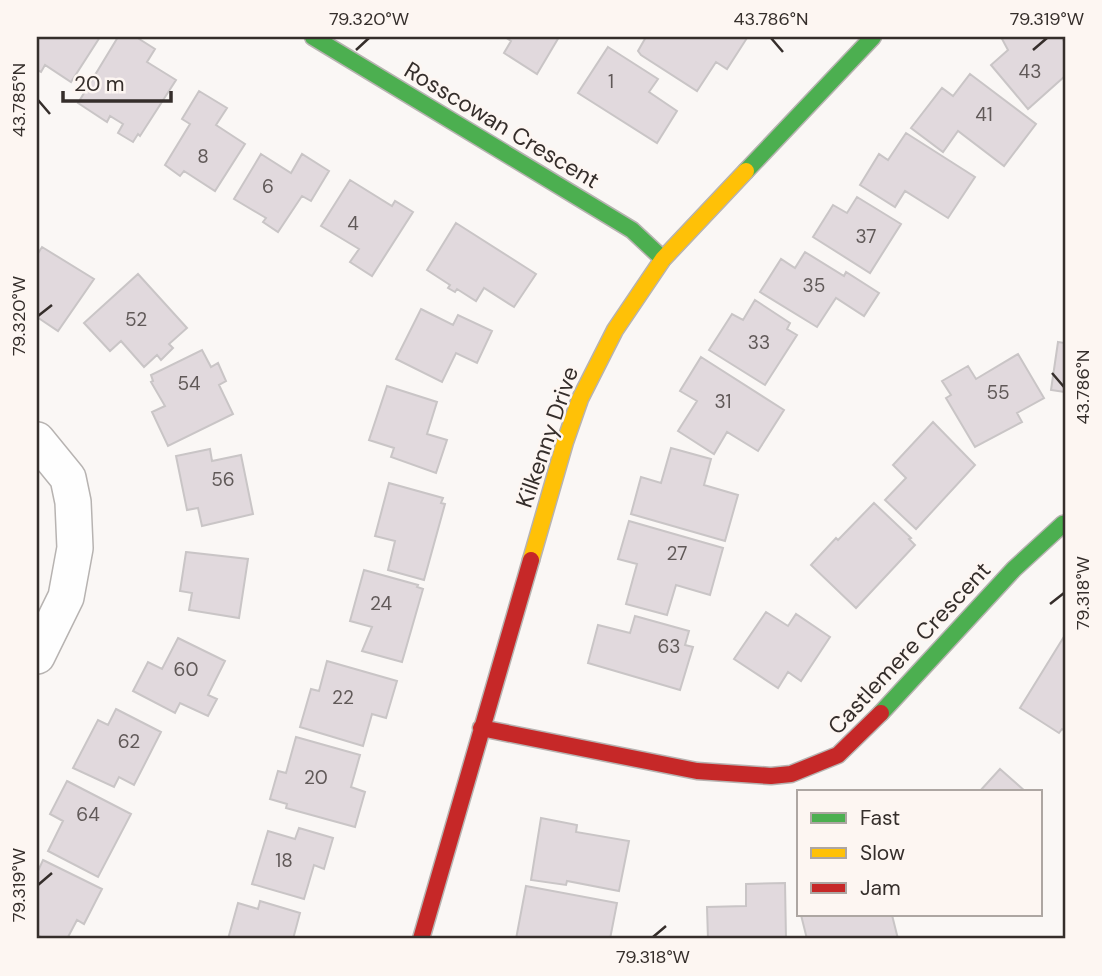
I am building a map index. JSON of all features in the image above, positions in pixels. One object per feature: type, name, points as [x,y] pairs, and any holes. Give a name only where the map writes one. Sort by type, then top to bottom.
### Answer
[{"type":"street","name":"Rosscowan Crescent","points":[[313,37],[632,230],[663,259]]},
{"type":"street","name":"Kilkenny Drive","points":[[421,939],[565,442],[580,399],[615,330],[663,259],[873,37]]},
{"type":"street","points":[[37,440],[68,478],[73,502],[75,548],[66,597],[37,656]]},
{"type":"street","name":"Castlemere Crescent","points":[[481,728],[698,771],[771,776],[792,774],[838,755],[874,721],[1022,561],[1065,525]]},
{"type":"building","points":[[37,37],[100,37],[71,82],[45,65],[41,72],[37,70]]},
{"type":"building","points":[[118,37],[136,37],[155,49],[147,62],[176,80],[140,136],[138,134],[133,142],[118,133],[123,124],[110,116],[107,122],[78,103]]},
{"type":"building","points":[[505,37],[559,37],[537,74],[504,53],[511,41]]},
{"type":"building","points":[[646,37],[747,38],[727,69],[716,62],[697,91],[641,55],[638,51]]},
{"type":"building","points":[[1001,37],[1065,37],[1065,76],[1028,109],[991,65],[1008,50]]},
{"type":"building","points":[[608,47],[658,79],[649,92],[677,111],[657,143],[578,93]]},
{"type":"building","points":[[970,74],[1036,124],[1004,166],[958,131],[943,152],[911,128],[942,88],[953,96]]},
{"type":"building","points":[[199,91],[227,108],[216,125],[245,144],[215,191],[184,171],[180,176],[165,165],[190,124],[182,119]]},
{"type":"building","points":[[906,133],[975,177],[948,218],[905,191],[895,207],[860,185],[879,154],[888,160]]},
{"type":"building","points":[[261,154],[291,173],[302,154],[329,171],[311,201],[302,196],[278,232],[263,222],[266,218],[234,199]]},
{"type":"building","points":[[350,180],[392,206],[395,201],[413,212],[372,276],[350,262],[359,249],[321,226]]},
{"type":"building","points":[[857,197],[901,224],[870,273],[813,237],[833,205],[847,213]]},
{"type":"building","points":[[456,223],[536,274],[514,307],[484,288],[476,301],[457,289],[455,292],[448,288],[450,285],[427,270]]},
{"type":"building","points":[[42,247],[94,279],[58,331],[37,317],[37,255]]},
{"type":"building","points":[[805,252],[844,276],[846,272],[879,293],[864,316],[836,298],[817,327],[760,292],[781,259],[795,268]]},
{"type":"building","points":[[138,274],[187,328],[169,344],[173,348],[161,360],[157,355],[144,367],[121,341],[110,351],[84,323]]},
{"type":"building","points":[[755,300],[790,323],[787,329],[797,335],[765,385],[709,350],[732,314],[743,320]]},
{"type":"building","points":[[421,309],[453,325],[458,315],[492,331],[477,363],[456,353],[442,382],[396,359]]},
{"type":"building","points":[[1058,342],[1065,343],[1065,392],[1051,390]]},
{"type":"building","points":[[202,350],[211,367],[218,363],[226,381],[219,385],[233,414],[168,446],[152,412],[165,406],[151,382],[151,375]]},
{"type":"building","points":[[1018,354],[1044,398],[1017,413],[1022,422],[975,447],[946,398],[951,395],[942,381],[968,366],[976,379]]},
{"type":"building","points":[[701,357],[784,410],[758,451],[727,432],[714,454],[678,431],[697,401],[680,391]]},
{"type":"building","points":[[387,386],[437,402],[427,434],[447,440],[436,473],[391,457],[394,448],[369,440]]},
{"type":"building","points":[[933,422],[975,465],[916,529],[885,500],[906,478],[893,465]]},
{"type":"building","points":[[671,448],[711,459],[704,485],[738,495],[725,541],[631,514],[641,477],[661,483]]},
{"type":"building","points":[[210,449],[212,461],[241,455],[253,514],[202,526],[198,508],[187,510],[176,456]]},
{"type":"building","points":[[389,483],[443,498],[441,503],[445,504],[424,580],[388,570],[395,541],[375,536]]},
{"type":"building","points":[[874,503],[915,545],[856,608],[811,565]]},
{"type":"building","points":[[629,521],[723,548],[710,595],[676,585],[667,615],[626,604],[637,564],[618,559]]},
{"type":"building","points":[[186,552],[248,559],[239,618],[189,610],[192,593],[180,591]]},
{"type":"building","points":[[364,570],[418,585],[417,587],[423,589],[402,662],[362,651],[372,627],[350,621]]},
{"type":"building","points":[[766,612],[788,626],[796,614],[830,637],[801,681],[788,672],[778,688],[734,659]]},
{"type":"building","points":[[635,616],[689,631],[685,645],[693,647],[680,690],[588,663],[598,625],[630,633]]},
{"type":"building","points":[[1065,635],[1065,731],[1062,729],[1059,733],[1020,708]]},
{"type":"building","points":[[178,638],[225,661],[208,695],[217,699],[208,716],[180,703],[175,713],[133,691],[148,662],[162,669]]},
{"type":"building","points":[[327,661],[397,681],[386,718],[372,714],[363,746],[300,727],[311,689],[319,691]]},
{"type":"building","points":[[116,709],[161,732],[134,785],[119,777],[114,787],[73,768],[98,720],[108,725]]},
{"type":"building","points":[[296,737],[360,755],[351,787],[365,792],[355,827],[286,808],[287,804],[270,799],[278,771],[286,773]]},
{"type":"building","points":[[1000,769],[1024,790],[981,790]]},
{"type":"building","points":[[67,781],[131,814],[98,877],[48,851],[63,821],[50,814]]},
{"type":"building","points":[[541,818],[577,825],[576,832],[629,841],[619,891],[567,881],[566,885],[531,880]]},
{"type":"building","points":[[299,828],[333,838],[324,869],[314,865],[304,899],[252,884],[268,831],[295,839]]},
{"type":"building","points":[[43,860],[102,889],[84,924],[77,920],[67,939],[45,939],[37,935],[37,873]]},
{"type":"building","points":[[785,883],[786,939],[708,939],[707,907],[746,906],[746,884]]},
{"type":"building","points":[[526,886],[617,903],[610,939],[516,939]]},
{"type":"building","points":[[260,901],[300,913],[293,939],[228,939],[238,903],[258,909]]},
{"type":"building","points":[[801,916],[892,916],[898,939],[807,939]]},
{"type":"traffic: fast","points":[[313,37],[632,230],[663,259]]},
{"type":"traffic: fast","points":[[746,171],[873,37]]},
{"type":"traffic: fast","points":[[881,713],[1014,569],[1065,525]]},
{"type":"traffic: slow","points":[[531,560],[580,399],[615,330],[663,259],[746,171]]},
{"type":"traffic: jam","points":[[421,939],[531,560]]},
{"type":"traffic: jam","points":[[481,728],[697,771],[771,776],[791,774],[838,755],[881,713]]}]
